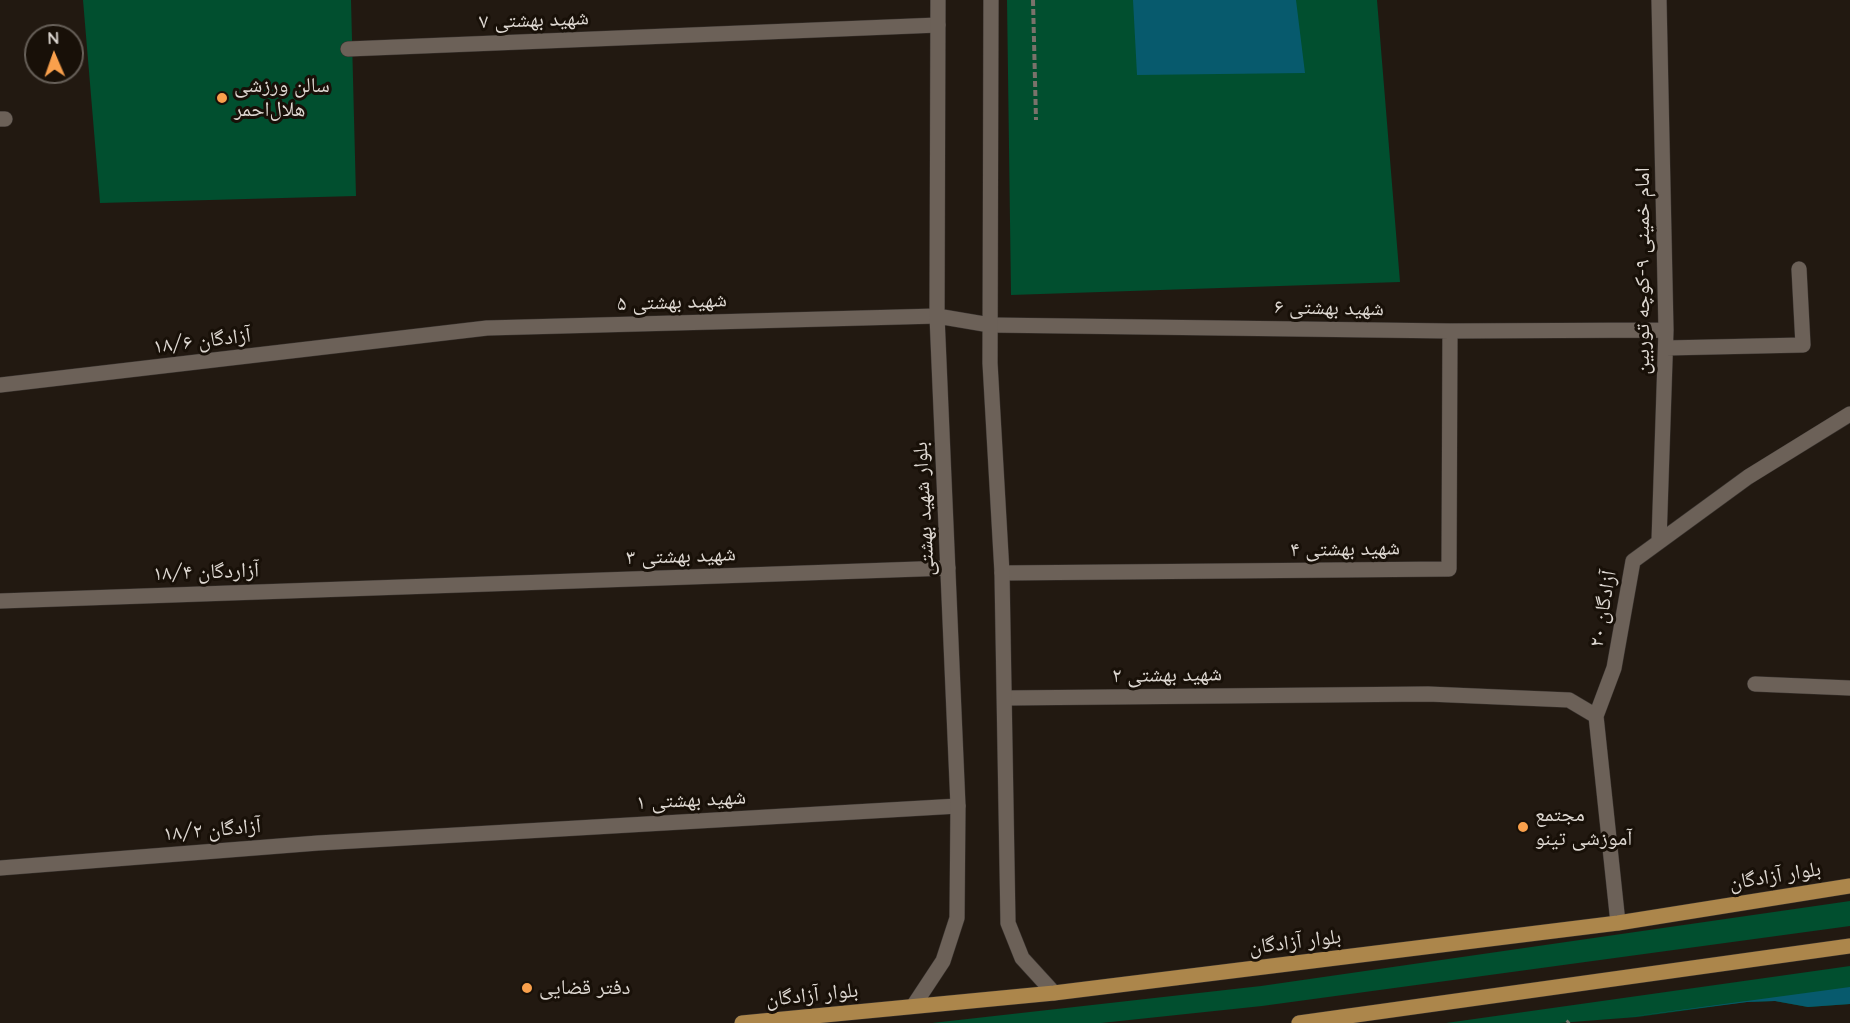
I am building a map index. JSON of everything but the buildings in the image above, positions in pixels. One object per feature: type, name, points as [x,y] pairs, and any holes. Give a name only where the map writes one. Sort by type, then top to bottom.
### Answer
[{"type":"main road","name":"بلوار آزادگان","points":[[742,1023],[1054,993],[1618,923],[1850,886]]},
{"type":"main road","points":[[1299,1023],[1850,946]]},
{"type":"street","name":"بلوار شهید بهشتی","points":[[914,1005],[943,961],[957,918],[958,806],[937,316],[938,0]]},
{"type":"street","points":[[991,0],[990,363],[1002,573],[1008,922],[1022,958],[1054,993]]},
{"type":"street","name":"امام خمینی ۹-کوچه توربین","points":[[1659,0],[1666,330],[1659,541]]},
{"type":"street","name":"شهید بهشتی ۷","points":[[348,49],[938,25]]},
{"type":"street","points":[[1666,348],[1803,345],[1799,269]]},
{"type":"street","name":"شهید بهشتی ۵","points":[[410,338],[487,328],[937,316],[990,325]]},
{"type":"street","name":"شهید بهشتی ۶","points":[[990,325],[1450,331],[1666,330]]},
{"type":"street","name":"شهید بهشتی ۴","points":[[1002,573],[1449,569],[1450,331]]},
{"type":"street","name":"آزادگان ۱۸/۶","points":[[0,385],[410,338]]},
{"type":"street","name":"آزادگان ۲۰","points":[[1618,923],[1596,716],[1614,668],[1633,561],[1748,477],[1850,414]]},
{"type":"street","name":"شهید بهشتی ۳","points":[[414,586],[948,568]]},
{"type":"street","name":"آزاردگان ۱۸/۴","points":[[0,601],[414,586]]},
{"type":"street","points":[[1755,684],[1850,688]]},
{"type":"street","name":"شهید بهشتی ۲","points":[[1005,698],[1330,694],[1569,700],[1596,716]]},
{"type":"street","name":"شهید بهشتی ۱","points":[[428,837],[958,806]]},
{"type":"street","name":"آزادگان ۱۸/۲","points":[[0,868],[428,837]]},
{"type":"path","points":[[1033,0],[1036,120]]},
{"type":"green space","name":"سالن ورزشی هلال‌احمر","points":[[83,0],[351,0],[356,196],[100,203]]},
{"type":"green space","points":[[1007,0],[1377,0],[1400,282],[1011,295]]},
{"type":"green space","points":[[1850,901],[1850,926],[1262,1006],[1101,1023],[932,1023],[1261,986]]},
{"type":"green space","points":[[1850,966],[1850,1004],[1808,1007],[1775,1001],[1747,1002],[1637,1017],[1559,1023],[1446,1023]]},
{"type":"water","points":[[1133,0],[1296,0],[1305,73],[1137,75]]},
{"type":"water","points":[[1850,987],[1850,1004],[1808,1007],[1775,1001],[1747,1002],[1621,1018]]},
{"type":"place","name":"سالن ورزشی هلال‌احمر","points":[[222,98]]},
{"type":"place","name":"مجتمع آموزشی تینو","points":[[1523,827]]},
{"type":"place","name":"دفتر قضایی","points":[[527,988]]}]
